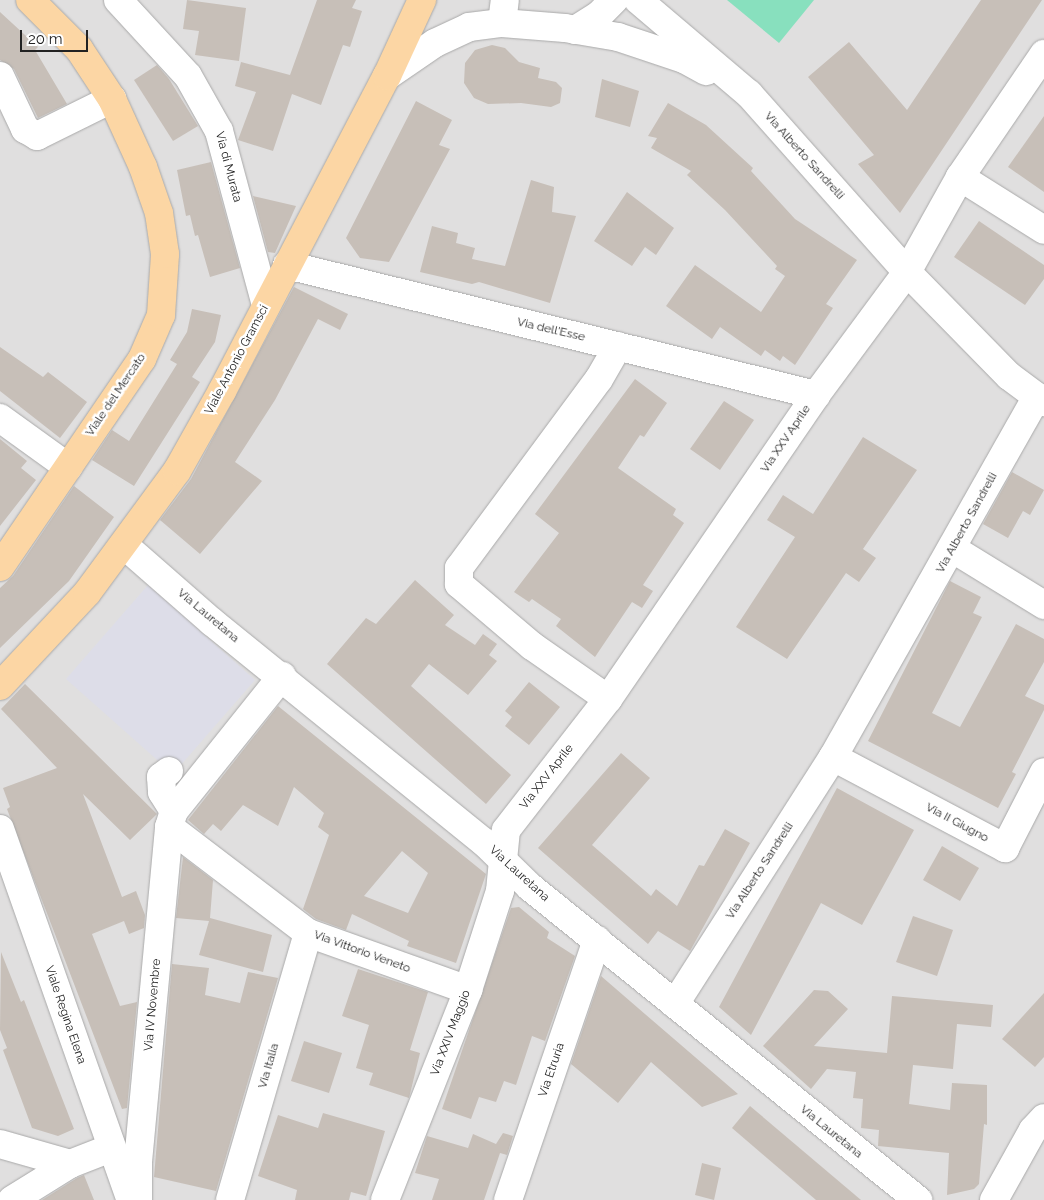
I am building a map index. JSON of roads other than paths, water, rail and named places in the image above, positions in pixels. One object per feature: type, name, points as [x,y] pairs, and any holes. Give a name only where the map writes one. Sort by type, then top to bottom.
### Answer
[{"type":"main road","name":"Viale del Mercato","points":[[0,568],[142,360],[161,315],[165,254],[159,213],[143,167],[112,99],[79,48],[30,0]]},
{"type":"main road","name":"Viale Antonio Gramsci","points":[[0,686],[87,593],[177,472],[387,76],[422,0]]},
{"type":"street","name":"Via di Murata","points":[[118,0],[188,76],[219,131],[266,305]]},
{"type":"street","points":[[552,8],[563,17],[573,14],[586,0]]},
{"type":"street","points":[[575,30],[599,15],[614,0]]},
{"type":"street","name":"Via Alberto Sandrelli","points":[[638,0],[749,94],[907,272],[1010,376],[1041,400],[833,757],[675,1004]]},
{"type":"street","name":"Via Alberto Sandrelli","points":[[387,76],[435,42],[504,12],[575,30],[618,38],[684,58],[749,94]]},
{"type":"street","name":"Via XXV Aprile","points":[[504,862],[506,830],[608,699],[816,395],[907,272],[960,177],[1044,54]]},
{"type":"street","points":[[0,76],[25,128],[37,136],[112,99]]},
{"type":"street","points":[[960,177],[1044,230]]},
{"type":"street","name":"Via dell'Esse","points":[[287,265],[816,395]]},
{"type":"street","points":[[608,699],[532,646],[459,584],[459,568],[599,379],[618,346]]},
{"type":"street","points":[[0,418],[68,467]]},
{"type":"street","name":"Via Lauretana","points":[[124,544],[212,622],[282,676],[484,842],[504,862],[597,940],[918,1200]]},
{"type":"street","points":[[953,549],[1044,604]]},
{"type":"street","points":[[172,819],[282,676]]},
{"type":"street","name":"Via II Giugno","points":[[833,757],[1006,848],[1044,772]]},
{"type":"street","points":[[170,771],[161,777],[162,792],[172,819]]},
{"type":"street","name":"Via Vittorio Veneto","points":[[172,819],[308,933],[468,990]]},
{"type":"street","name":"Via IV Novembre","points":[[138,1200],[138,1162],[172,819]]},
{"type":"street","name":"Viale Regina Elena","points":[[0,829],[111,1148],[131,1200]]},
{"type":"street","name":"Via XXIV Maggio","points":[[385,1200],[468,990],[500,891],[504,862]]},
{"type":"street","name":"Via Italia","points":[[230,1200],[308,933]]},
{"type":"street","name":"Via Etruria","points":[[508,1200],[597,940]]},
{"type":"street","points":[[994,1200],[1034,1130],[1044,1118]]},
{"type":"street","points":[[0,1144],[70,1164]]},
{"type":"street","points":[[12,1200],[70,1164],[111,1148]]}]
